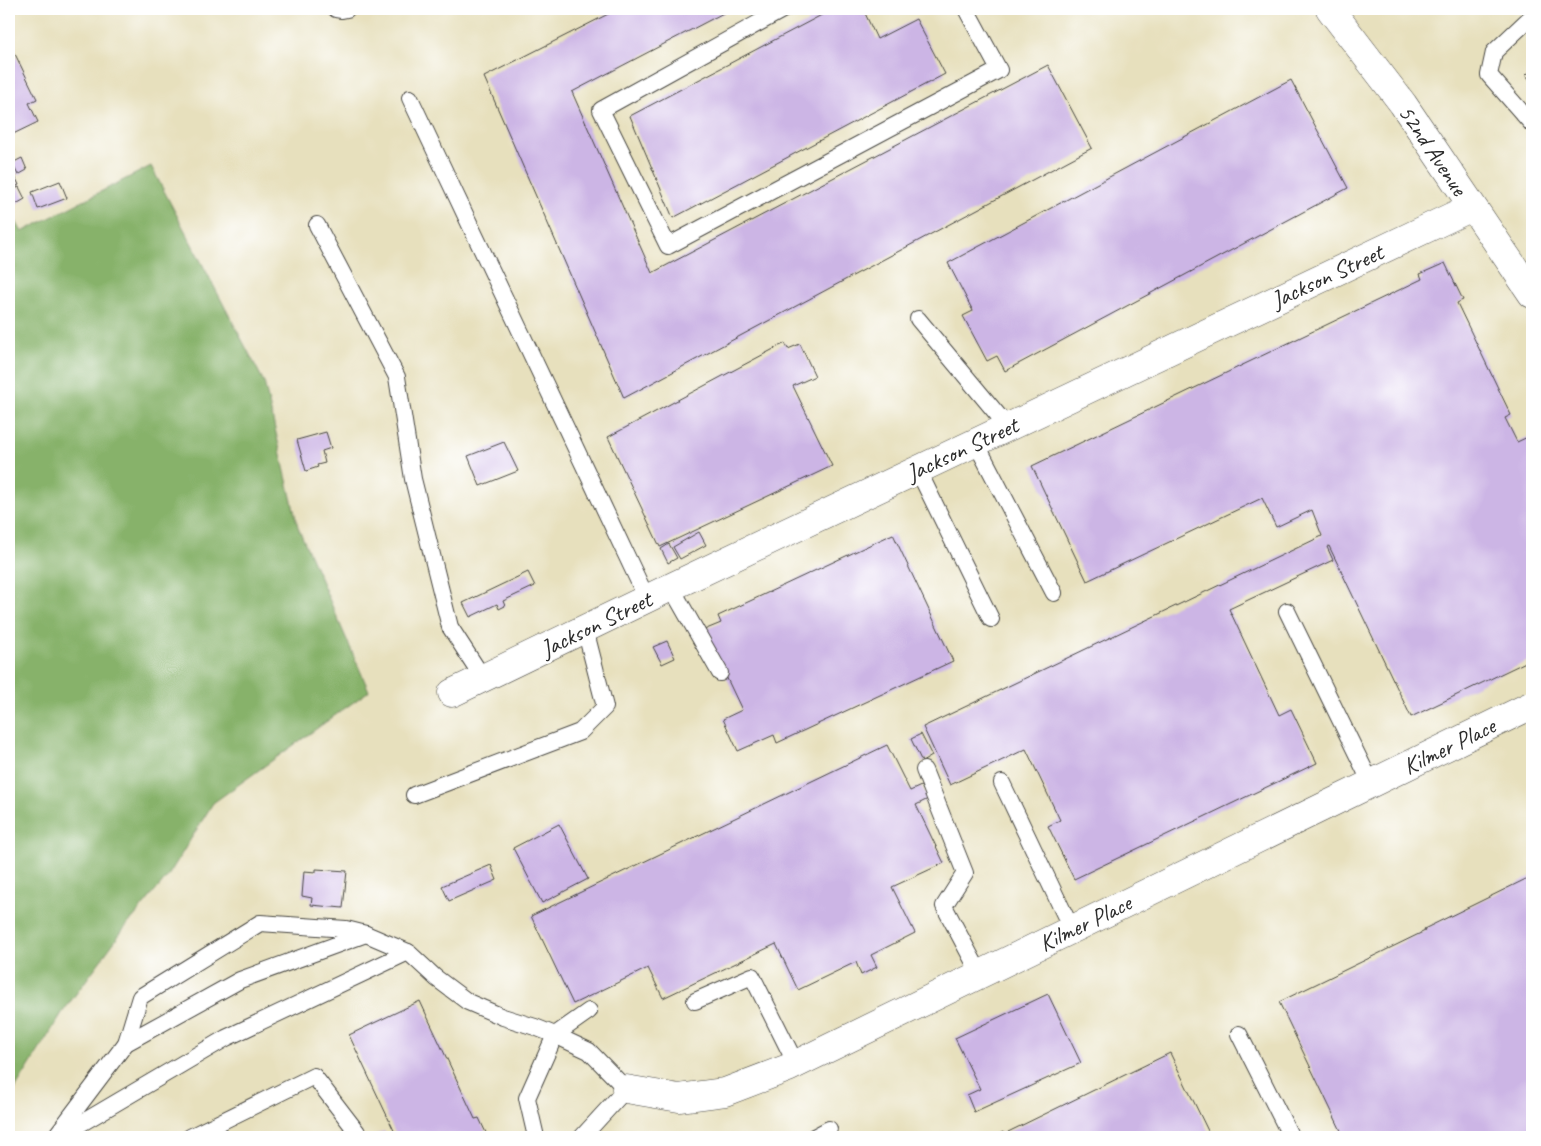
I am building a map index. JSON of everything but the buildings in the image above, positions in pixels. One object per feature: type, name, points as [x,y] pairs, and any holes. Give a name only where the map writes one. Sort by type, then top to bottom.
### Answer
[{"type":"street","name":"52nd Avenue","points":[[1330,9],[1403,104],[1532,294]]},
{"type":"street","name":"Jackson Street","points":[[452,694],[671,587],[1472,207]]},
{"type":"street","name":"Kilmer Place","points":[[626,1090],[679,1098],[725,1092],[796,1064],[1532,705]]},
{"type":"lane","points":[[336,9],[347,9]]},
{"type":"lane","points":[[784,9],[601,110],[668,246],[999,70],[966,9]]},
{"type":"lane","points":[[1532,16],[1494,52],[1490,75],[1532,124]]},
{"type":"lane","points":[[410,98],[647,599]]},
{"type":"lane","points":[[316,225],[397,377],[412,479],[450,627],[483,678]]},
{"type":"lane","points":[[918,319],[1008,427]]},
{"type":"lane","points":[[976,443],[1054,593]]},
{"type":"lane","points":[[918,470],[991,619]]},
{"type":"lane","points":[[671,587],[720,673]]},
{"type":"lane","points":[[1287,611],[1371,783]]},
{"type":"lane","points":[[414,794],[580,732],[605,707],[585,629]]},
{"type":"lane","points":[[924,770],[965,873],[944,906],[980,974]]},
{"type":"lane","points":[[1002,782],[1072,930]]},
{"type":"lane","points":[[56,1137],[126,1043],[140,997],[260,922],[346,929],[366,934],[408,952],[436,978],[468,1002],[503,1017],[555,1035],[589,1051],[626,1090],[582,1137]]},
{"type":"lane","points":[[126,1043],[240,980],[366,934]]},
{"type":"lane","points":[[56,1137],[226,1038],[408,952]]},
{"type":"lane","points":[[695,1001],[752,976],[796,1064]]},
{"type":"lane","points":[[536,1137],[527,1098],[555,1035],[589,1011]]},
{"type":"lane","points":[[1239,1034],[1291,1137]]},
{"type":"lane","points":[[190,1137],[314,1076],[357,1132],[348,1137]]},
{"type":"lane","points":[[814,1137],[829,1129]]},
{"type":"green space","points":[[151,166],[264,382],[298,527],[369,691],[213,803],[168,876],[123,930],[62,1013],[9,1099],[9,209],[22,232]]}]
